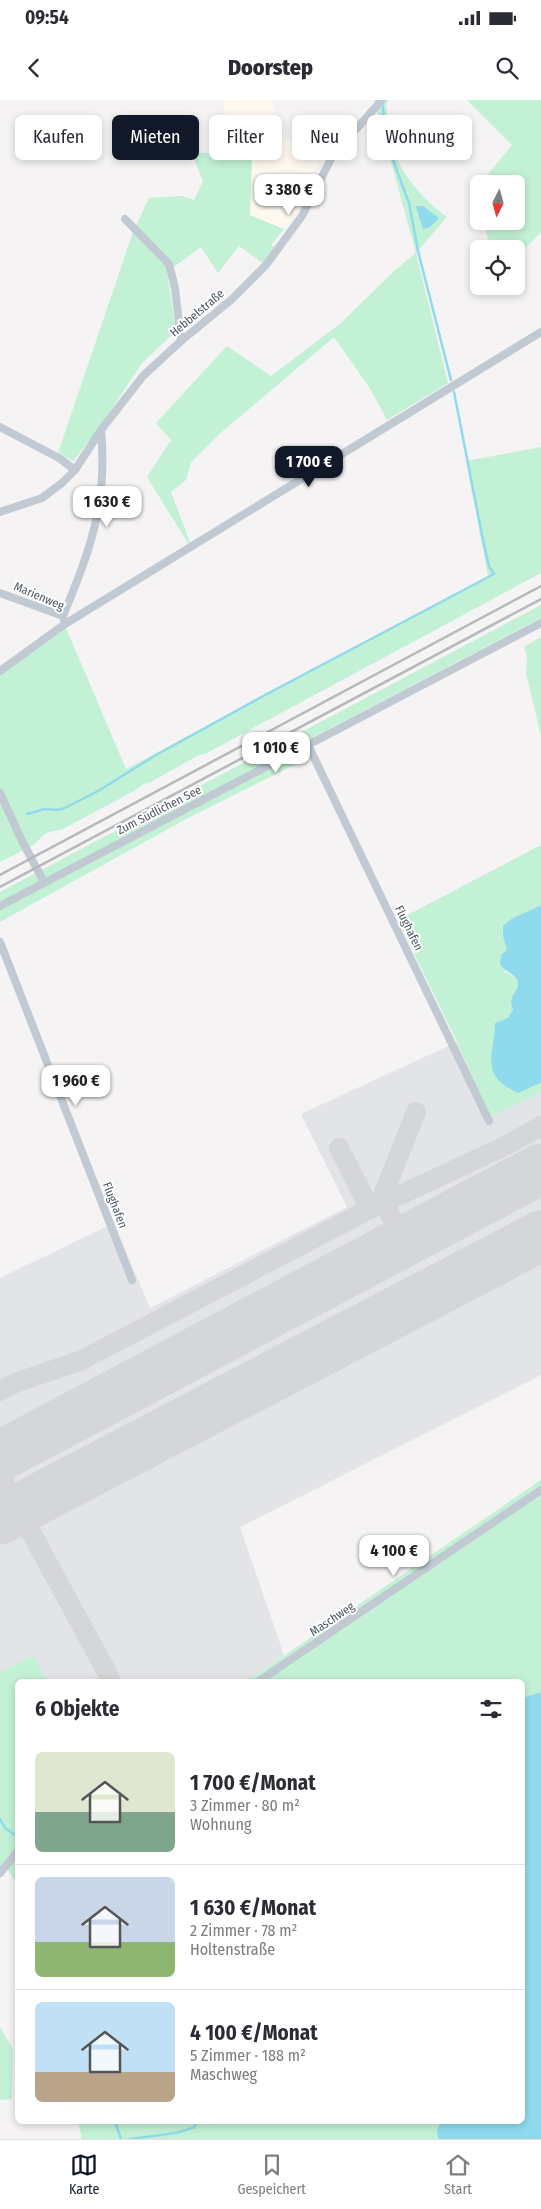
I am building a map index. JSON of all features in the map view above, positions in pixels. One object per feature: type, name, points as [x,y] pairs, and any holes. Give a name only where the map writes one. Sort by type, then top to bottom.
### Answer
[{"type":"street","name":"Hebbelstraße","points":[[0,512],[42,498],[62,483],[75,470],[101,430],[143,376],[181,341],[231,300],[266,266],[302,216],[333,155],[382,100]]},
{"type":"street","points":[[125,219],[169,264],[175,288],[181,341]]},
{"type":"street","points":[[0,671],[64,620],[541,332]]},
{"type":"street","points":[[0,427],[59,458],[75,470]]},
{"type":"street","points":[[64,620],[85,564],[101,501],[103,451],[101,430]]},
{"type":"street","name":"Marienweg","points":[[0,593],[64,620]]},
{"type":"street","name":"Zum Südlichen See","points":[[0,906],[541,623]]},
{"type":"street","name":"Flughafen","points":[[308,745],[489,1121]]},
{"type":"street","points":[[0,793],[22,841],[44,882]]},
{"type":"street","name":"Flughafen","points":[[0,942],[132,1280]]},
{"type":"street","name":"Maschweg","points":[[262,1679],[541,1490]]},
{"type":"street","points":[[0,1874],[15,1855]]},
{"type":"shaded area","points":[[222,100],[272,100],[275,115],[226,115]]},
{"type":"shaded area","points":[[282,136],[292,141],[292,160],[320,160],[298,210],[284,229],[250,215],[252,160],[282,160]]},
{"type":"shaded area","points":[[457,1042],[490,1117],[541,1092],[541,1375],[240,1527],[284,1655],[250,1679],[47,1679],[33,1655],[0,1672],[0,1278],[114,1223],[150,1308],[347,1207],[301,1114]]},
{"type":"green space","points":[[374,100],[389,100],[386,103],[387,115],[378,115]]},
{"type":"green space","points":[[467,100],[541,100],[541,232],[525,248],[525,240],[488,240],[486,230],[525,230],[525,175],[487,175],[512,145]]},
{"type":"green space","points":[[199,153],[209,153],[209,160],[252,160],[250,215],[284,229],[271,245],[277,247],[264,264],[239,246],[218,273],[201,247],[167,272],[176,331],[142,363],[100,427],[73,461],[58,453],[133,232],[149,198],[182,196],[194,200],[203,181],[194,160],[199,160]]},
{"type":"green space","points":[[390,160],[398,160],[405,174],[421,194],[447,217],[416,253]]},
{"type":"green space","points":[[416,253],[448,383],[387,420],[371,390],[334,337],[224,430],[191,462],[186,480],[171,492],[194,553],[147,477],[171,440],[156,423],[227,346],[271,376],[341,323],[394,271]]},
{"type":"green space","points":[[541,447],[541,573],[63,829],[46,833],[32,846],[0,862],[0,673],[66,628],[126,769],[488,576],[466,461]]},
{"type":"green space","points":[[541,605],[541,618],[308,740],[310,757],[186,819],[0,922],[0,892]]},
{"type":"green space","points":[[541,637],[541,736],[526,673],[527,657],[524,647]]},
{"type":"green space","points":[[541,845],[541,905],[511,919],[503,936],[508,950],[505,972],[517,980],[517,984],[511,1003],[513,1009],[508,1018],[495,1023],[495,1030],[529,1089],[541,1083],[541,1092],[490,1117],[457,1042],[398,920]]},
{"type":"green space","points":[[541,1480],[541,1692],[525,1697],[525,1679],[250,1679]]},
{"type":"green space","points":[[33,1655],[47,1679],[15,1679],[15,1882],[5,1865],[0,1871],[0,1672]]},
{"type":"green space","points":[[0,2027],[13,2049],[12,2099],[0,2100]]},
{"type":"green space","points":[[79,2124],[440,2124],[437,2130],[438,2139],[82,2139]]},
{"type":"water","points":[[417,206],[423,206],[439,218],[430,227],[423,229]]},
{"type":"water","points":[[541,905],[541,1083],[518,1093],[498,1079],[493,1072],[492,1064],[495,1023],[508,1018],[513,1009],[511,1000],[518,984],[516,978],[500,964],[501,955],[507,950],[503,936],[503,926],[511,919]]},
{"type":"water","points":[[541,1692],[541,2139],[438,2139],[437,2130],[440,2124],[525,2124],[525,1697]]},
{"type":"waterway","points":[[382,103],[390,152],[409,203],[418,251],[451,380]]},
{"type":"waterway","points":[[27,814],[45,809],[57,810],[65,808],[265,695],[494,574],[489,566],[483,540],[454,392]]},
{"type":"waterway","points":[[0,1819],[5,1828],[15,1835]]},
{"type":"waterway","points":[[116,2124],[121,2139]]},
{"type":"waterway","points":[[130,2139],[176,2133],[195,2127],[195,2124]]},
{"type":"taxiway","points":[[379,1205],[416,1112]]},
{"type":"taxiway","points":[[0,1391],[15,1383],[80,1361],[370,1209],[503,1147],[541,1126]]},
{"type":"taxiway","points":[[339,1148],[370,1209]]},
{"type":"taxiway","points":[[384,1203],[404,1241]]},
{"type":"taxiway","points":[[0,1475],[110,1678]]},
{"type":"runway","points":[[0,1456],[541,1169]]},
{"type":"runway","points":[[0,1519],[541,1236]]},
{"type":"railway","points":[[0,875],[541,586]]},
{"type":"railway","points":[[0,887],[541,599]]}]
